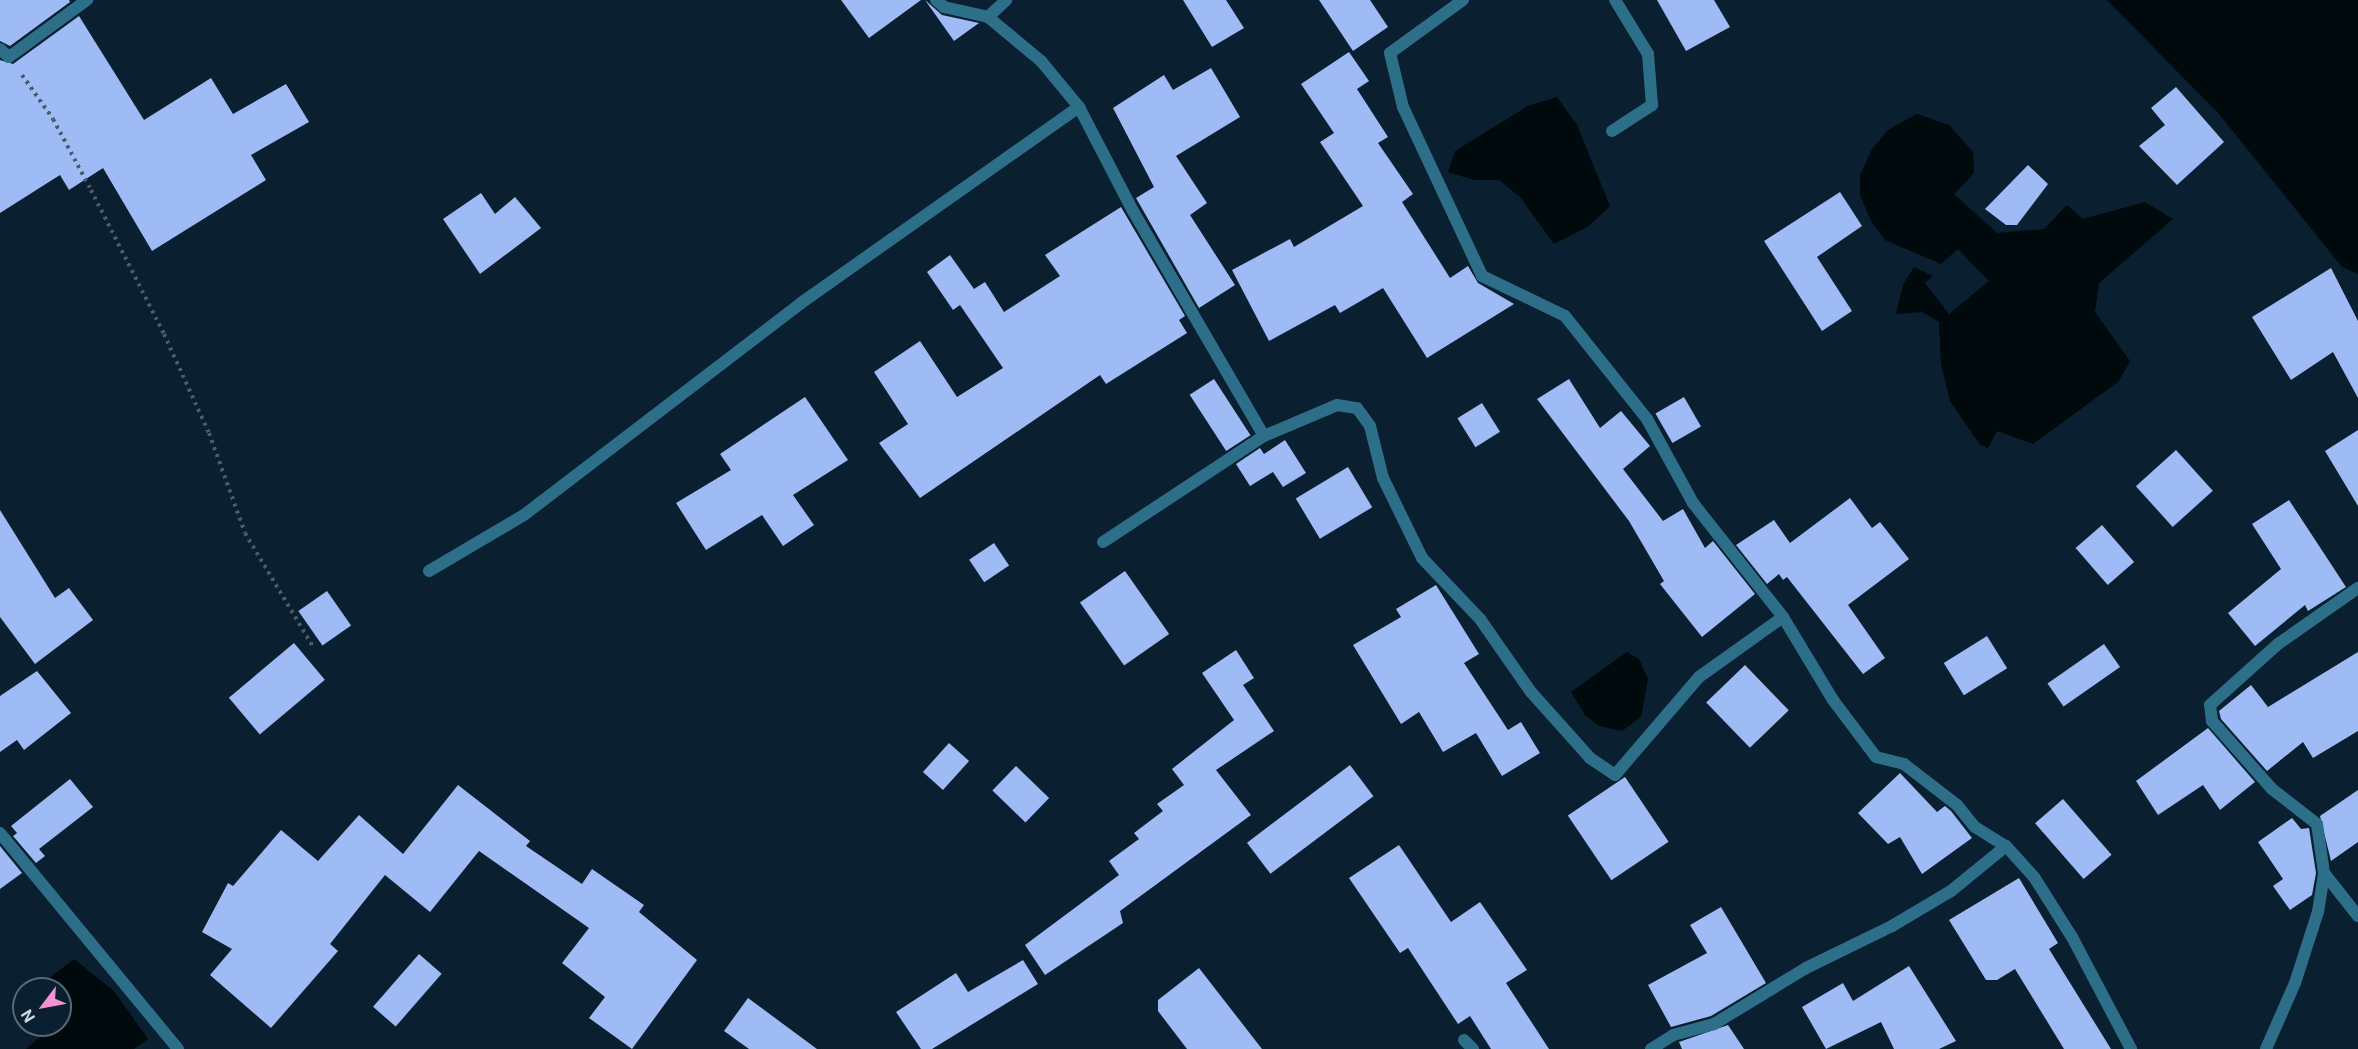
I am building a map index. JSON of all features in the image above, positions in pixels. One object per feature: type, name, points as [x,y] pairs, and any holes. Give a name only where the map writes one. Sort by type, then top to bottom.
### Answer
[{"type":"street","points":[[5,53],[87,0]]},
{"type":"street","points":[[936,0],[944,7],[988,17],[1041,61],[1079,106],[1133,211],[1264,436]]},
{"type":"street","points":[[988,17],[1006,0]]},
{"type":"street","points":[[1463,0],[1390,53],[1403,107],[1482,276],[1565,316],[1647,418],[1693,503],[1783,617],[1833,700],[1876,757],[1904,764],[1957,806],[1975,827],[2006,846],[2034,877],[2072,937],[2131,1049]]},
{"type":"street","points":[[1612,131],[1652,105],[1648,54],[1616,0]]},
{"type":"street","points":[[429,571],[524,515],[801,303],[1079,106]]},
{"type":"street","points":[[1103,542],[1264,436],[1337,405],[1357,408],[1370,426],[1383,478],[1422,558],[1480,619],[1531,693],[1590,758],[1615,775],[1699,677],[1783,617]]},
{"type":"street","points":[[2266,1049],[2298,973],[2318,912],[2324,873],[2318,824],[2272,789],[2212,721],[2210,705],[2278,644],[2358,588]]},
{"type":"street","points":[[0,833],[178,1049]]},
{"type":"street","points":[[1651,1049],[1673,1035],[1714,1024],[1806,968],[1892,926],[1952,891],[2006,846]]},
{"type":"street","points":[[2324,873],[2358,916]]},
{"type":"path","points":[[5,53],[53,119],[91,190],[173,354],[245,533],[312,645]]},
{"type":"shaded area","points":[[2107,0],[2358,0],[2358,274],[2342,267],[2219,114]]},
{"type":"shaded area","points":[[1557,97],[1577,125],[1610,206],[1589,226],[1554,244],[1520,197],[1499,180],[1474,180],[1448,172],[1455,151],[1528,106]]},
{"type":"shaded area","points":[[1917,114],[1949,125],[1973,152],[1974,173],[1954,194],[1997,233],[2044,229],[2067,205],[2083,219],[2145,202],[2173,219],[2099,283],[2095,312],[2130,361],[2118,382],[2033,444],[1997,431],[1988,448],[1980,445],[1950,401],[1941,364],[1939,322],[1922,312],[1896,314],[1903,285],[1914,267],[1933,276],[1925,283],[1949,314],[1989,281],[1958,249],[1941,264],[1885,240],[1871,221],[1860,195],[1860,175],[1872,149],[1888,130]]},
{"type":"shaded area","points":[[1627,652],[1639,659],[1648,679],[1641,717],[1622,731],[1599,726],[1585,715],[1571,692]]},
{"type":"shaded area","points":[[74,959],[114,991],[148,1039],[134,1049],[26,1049],[40,1037],[72,1037],[72,977],[51,977]]},
{"type":"building","points":[[0,0],[69,0],[70,2],[10,46],[0,41]]},
{"type":"building","points":[[841,0],[921,0],[869,38]]},
{"type":"building","points":[[925,0],[942,15],[979,23],[954,41]]},
{"type":"building","points":[[1183,0],[1226,0],[1244,28],[1212,47]]},
{"type":"building","points":[[1319,0],[1370,0],[1388,27],[1353,51]]},
{"type":"building","points":[[1657,0],[1714,0],[1730,27],[1686,51]]},
{"type":"building","points":[[79,16],[144,120],[211,78],[233,114],[286,84],[309,122],[251,155],[266,180],[152,251],[103,168],[69,190],[60,175],[0,213],[0,60],[13,64]]},
{"type":"building","points":[[1349,52],[1369,81],[1357,89],[1388,137],[1378,143],[1413,194],[1402,202],[1450,278],[1468,266],[1478,283],[1514,304],[1427,358],[1383,288],[1340,313],[1335,305],[1269,341],[1232,270],[1290,239],[1294,247],[1363,206],[1320,142],[1334,133],[1301,84]]},
{"type":"building","points":[[1211,68],[1240,117],[1176,156],[1207,203],[1190,215],[1235,285],[1199,308],[1136,198],[1154,187],[1113,108],[1164,75],[1173,90]]},
{"type":"building","points":[[2176,87],[2224,142],[2177,185],[2139,146],[2165,125],[2151,108]]},
{"type":"building","points":[[2028,165],[2048,184],[2017,225],[2006,225],[1985,209]]},
{"type":"building","points":[[1840,192],[1862,226],[1817,257],[1852,311],[1822,331],[1764,241]]},
{"type":"building","points":[[481,193],[495,214],[515,197],[541,228],[480,274],[443,219]]},
{"type":"building","points":[[1121,207],[1185,316],[1179,320],[1187,333],[1106,384],[1100,375],[920,498],[879,443],[908,424],[874,372],[920,341],[957,397],[1003,368],[960,305],[953,310],[927,272],[950,255],[974,289],[985,282],[1004,312],[1060,276],[1045,255]]},
{"type":"building","points":[[2331,268],[2358,321],[2358,398],[2333,352],[2291,380],[2252,317]]},
{"type":"building","points":[[1214,379],[1250,435],[1226,451],[1190,395]]},
{"type":"building","points":[[1569,379],[1600,428],[1621,411],[1650,446],[1623,469],[1663,521],[1683,509],[1705,548],[1713,541],[1755,594],[1702,637],[1660,584],[1664,581],[1629,521],[1537,399]]},
{"type":"building","points":[[805,397],[848,460],[793,495],[814,525],[783,546],[762,515],[706,550],[676,503],[731,470],[720,454]]},
{"type":"building","points":[[1684,397],[1701,426],[1672,443],[1655,414]]},
{"type":"building","points":[[1482,403],[1500,432],[1475,447],[1457,418]]},
{"type":"building","points":[[2358,430],[2358,506],[2325,451]]},
{"type":"building","points":[[1285,440],[1306,473],[1283,487],[1273,472],[1250,486],[1236,464],[1260,448],[1264,454]]},
{"type":"building","points":[[2176,450],[2213,491],[2173,527],[2136,486]]},
{"type":"building","points":[[1348,467],[1372,507],[1320,539],[1296,498]]},
{"type":"building","points":[[1850,498],[1872,528],[1880,522],[1909,559],[1848,605],[1885,658],[1863,674],[1787,577],[1783,580],[1779,574],[1767,584],[1736,545],[1774,520],[1790,543]]},
{"type":"building","points":[[2289,500],[2346,587],[2308,611],[2305,605],[2255,646],[2228,613],[2281,569],[2252,524]]},
{"type":"building","points":[[0,510],[55,598],[69,588],[93,620],[35,664],[0,617]]},
{"type":"building","points":[[2102,525],[2134,562],[2108,585],[2076,548]]},
{"type":"building","points":[[994,543],[1009,565],[984,582],[969,560]]},
{"type":"building","points":[[1125,571],[1169,634],[1124,666],[1080,603]]},
{"type":"building","points":[[1436,585],[1479,654],[1464,663],[1508,730],[1521,722],[1540,753],[1502,776],[1476,733],[1443,752],[1419,712],[1401,724],[1353,645],[1401,617],[1396,609]]},
{"type":"building","points":[[327,591],[351,625],[322,645],[298,611]]},
{"type":"building","points":[[1987,636],[2007,668],[1964,695],[1944,663]]},
{"type":"building","points":[[294,643],[325,680],[260,734],[229,698]]},
{"type":"building","points":[[2104,644],[2120,667],[2064,707],[2047,684]]},
{"type":"building","points":[[1236,650],[1254,678],[1243,685],[1274,731],[1216,770],[1251,815],[1120,911],[1123,923],[1045,975],[1025,945],[1119,875],[1109,861],[1139,839],[1134,833],[1163,811],[1157,804],[1184,785],[1172,769],[1234,720],[1202,673]]},
{"type":"building","points":[[2358,652],[2358,731],[2313,758],[2303,742],[2267,771],[2221,719],[2219,711],[2251,685],[2268,707]]},
{"type":"building","points":[[1745,665],[1789,710],[1750,748],[1706,703]]},
{"type":"building","points":[[37,671],[71,713],[24,750],[17,740],[0,752],[0,696]]},
{"type":"building","points":[[2208,728],[2255,782],[2220,810],[2203,785],[2158,815],[2136,781]]},
{"type":"building","points":[[949,743],[969,761],[943,790],[923,772]]},
{"type":"building","points":[[1350,765],[1373,796],[1270,874],[1247,843]]},
{"type":"building","points":[[1016,766],[1049,798],[1025,822],[992,790]]},
{"type":"building","points":[[1900,773],[1937,812],[1945,806],[1951,811],[1972,838],[1922,874],[1900,837],[1888,844],[1858,813]]},
{"type":"building","points":[[1625,777],[1669,842],[1611,880],[1568,816]]},
{"type":"building","points":[[70,779],[93,807],[39,849],[45,856],[36,863],[13,836],[17,833],[11,826]]},
{"type":"building","points":[[458,785],[530,841],[526,846],[582,884],[592,869],[644,905],[639,912],[697,960],[632,1049],[589,1018],[605,997],[562,963],[589,928],[479,851],[430,912],[385,875],[330,944],[338,951],[271,1028],[210,975],[232,949],[202,932],[228,883],[233,886],[281,830],[318,861],[359,815],[403,854]]},
{"type":"building","points":[[2358,790],[2358,842],[2331,861],[2320,816]]},
{"type":"building","points":[[2063,799],[2112,855],[2084,879],[2035,823]]},
{"type":"building","points":[[2292,818],[2301,829],[2309,828],[2316,873],[2312,895],[2290,910],[2273,886],[2283,879],[2258,842]]},
{"type":"building","points":[[1399,845],[1451,922],[1480,902],[1527,970],[1506,983],[1549,1049],[1491,1049],[1470,1016],[1458,1024],[1408,948],[1400,953],[1349,878]]},
{"type":"building","points":[[0,846],[22,873],[0,889]]},
{"type":"building","points":[[2019,878],[2058,943],[2049,949],[2111,1049],[2064,1049],[2015,969],[1997,980],[1986,980],[1949,920]]},
{"type":"building","points":[[1721,907],[1766,983],[1711,1016],[1671,1027],[1648,985],[1707,953],[1690,925]]},
{"type":"building","points":[[419,954],[442,974],[396,1027],[373,1007]]},
{"type":"building","points":[[1023,960],[1038,984],[932,1049],[921,1049],[896,1012],[956,973],[968,992]]},
{"type":"building","points":[[1909,966],[1956,1041],[1939,1049],[1894,1049],[1881,1022],[1826,1049],[1802,1007],[1843,983],[1853,1001]]},
{"type":"building","points":[[1199,968],[1262,1049],[1187,1049],[1158,1011],[1158,1000]]},
{"type":"building","points":[[748,998],[817,1049],[749,1049],[724,1031]]},
{"type":"building","points":[[1728,1025],[1744,1049],[1682,1049],[1679,1042]]}]
